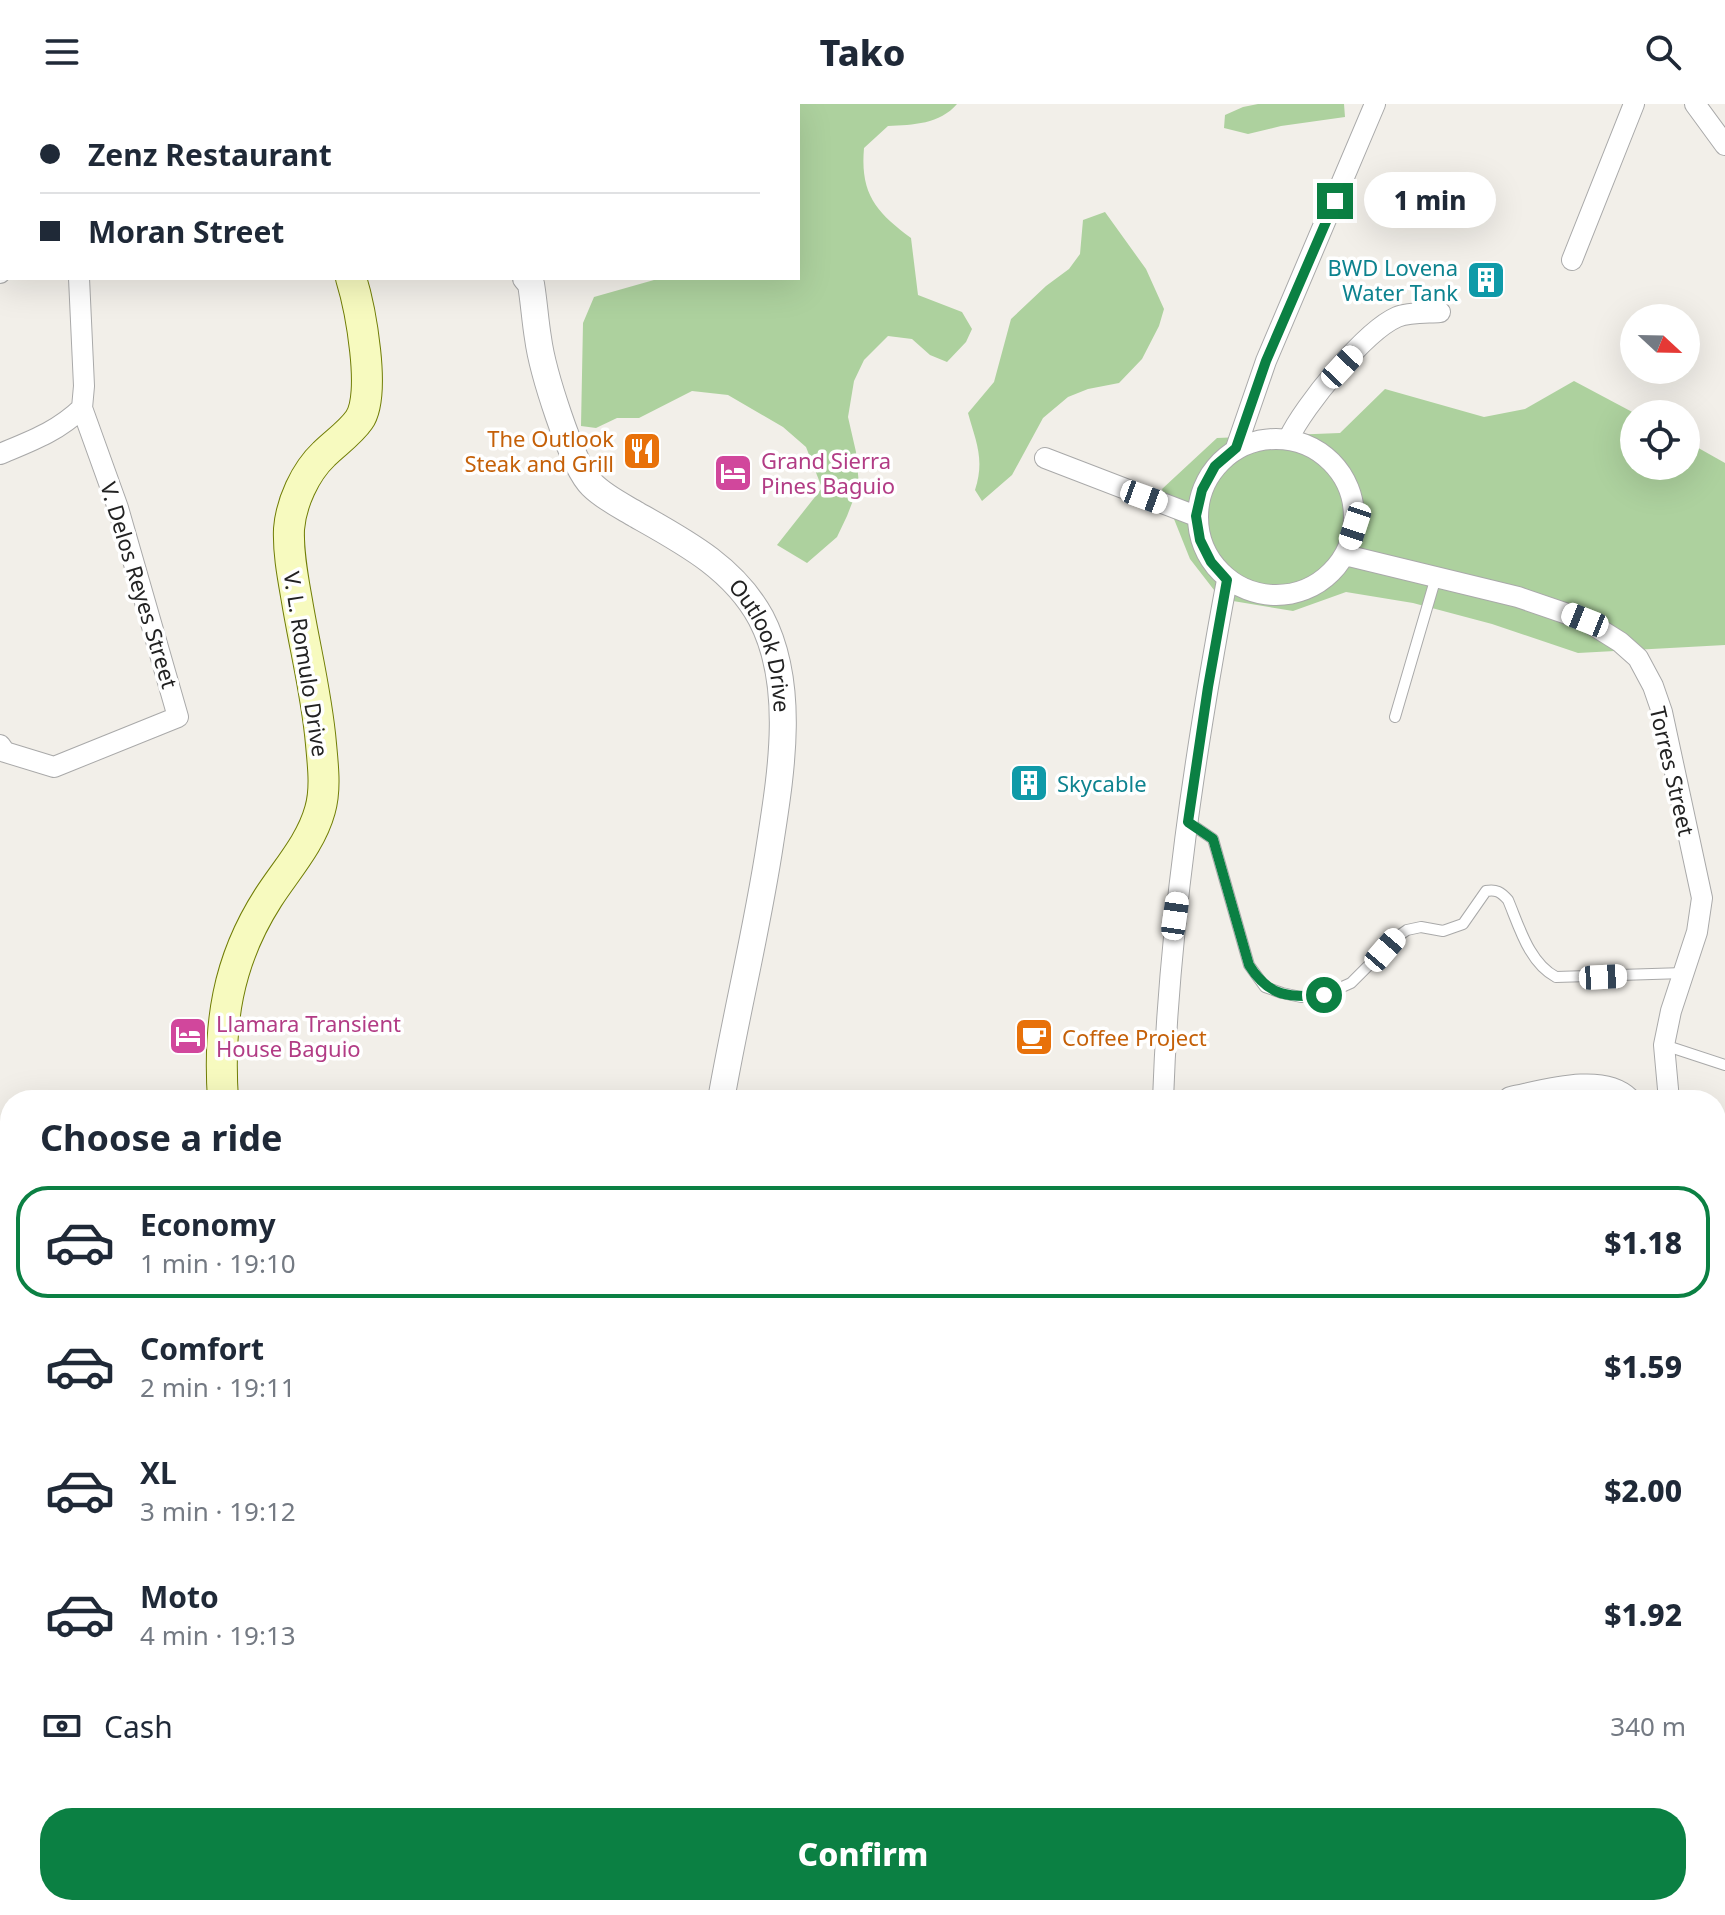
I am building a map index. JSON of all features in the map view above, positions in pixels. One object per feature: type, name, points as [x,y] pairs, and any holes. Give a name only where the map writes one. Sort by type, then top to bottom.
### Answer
[{"type":"main road","name":"V. L. Romulo Drive","points":[[223,1090],[222,1029],[244,939],[314,828],[323,794],[319,722],[292,573],[289,532],[292,513],[311,470],[321,456],[359,420],[365,407],[364,355],[351,280]]},
{"type":"street","points":[[1236,448],[1266,361],[1375,104]]},
{"type":"street","points":[[1572,260],[1634,104]]},
{"type":"street","points":[[1695,104],[1725,145]]},
{"type":"street","points":[[0,454],[41,438],[66,424],[82,408],[84,386],[79,280]]},
{"type":"street","name":"Outlook Drive","points":[[531,280],[538,341],[546,373],[571,447],[590,483],[610,499],[696,550],[726,572],[746,594],[763,621],[774,657],[783,704],[779,787],[762,899],[723,1090]]},
{"type":"street","points":[[1289,438],[1298,419],[1323,388],[1386,322],[1400,315],[1440,312]]},
{"type":"street","name":"V. Delos Reyes Street","points":[[0,745],[5,752],[54,767],[178,717],[118,508],[82,408]]},
{"type":"street","points":[[1271,437],[1289,438],[1317,449],[1339,469],[1352,496],[1355,526],[1345,555],[1323,581],[1292,595],[1258,594],[1227,580],[1211,562],[1200,540],[1196,516],[1202,490],[1215,466],[1236,448],[1271,437]]},
{"type":"street","points":[[1045,458],[1196,516]]},
{"type":"street","name":"Torres Street","points":[[1345,555],[1557,609],[1605,632],[1638,658],[1662,712],[1702,898],[1697,932],[1671,1011],[1664,1045],[1668,1090]]},
{"type":"street","points":[[1163,1090],[1175,916],[1208,687],[1227,580]]},
{"type":"street","points":[[1560,1090],[1595,1087],[1612,1090]]},
{"type":"lane","points":[[1395,717],[1436,577]]},
{"type":"lane","points":[[1188,822],[1213,839],[1249,965],[1265,987],[1282,993],[1301,997],[1324,995],[1351,983],[1407,930],[1421,927],[1443,931],[1463,924],[1486,891],[1493,890],[1502,893],[1508,900],[1543,971],[1556,977],[1685,973]]},
{"type":"lane","points":[[1664,1045],[1725,1065]]},
{"type":"green space","points":[[800,104],[957,104],[943,116],[934,119],[888,126],[864,148],[863,164],[873,200],[888,219],[911,238],[918,295],[962,312],[972,329],[966,342],[947,362],[930,355],[912,339],[888,336],[864,360],[854,381],[848,417],[859,485],[837,537],[807,563],[777,545],[822,488],[806,447],[783,427],[728,395],[692,391],[639,418],[617,418],[596,428],[581,426],[583,323],[594,297],[654,280],[800,280]]},
{"type":"green space","points":[[1258,104],[1344,104],[1345,117],[1248,134],[1224,128],[1225,115]]},
{"type":"green space","points":[[1105,212],[1146,269],[1164,309],[1159,326],[1142,359],[1119,383],[1088,389],[1068,397],[1043,418],[1012,475],[982,501],[975,490],[979,460],[968,413],[994,382],[1011,319],[1069,269],[1080,254],[1083,220]]},
{"type":"green space","points":[[1574,381],[1620,405],[1620,480],[1700,480],[1700,449],[1725,463],[1725,645],[1578,653],[1492,624],[1413,603],[1346,592],[1293,611],[1221,599],[1190,559],[1162,489],[1217,438],[1340,433],[1385,389],[1484,417],[1525,409]]},
{"type":"place","name":"BWD Lovena Water Tank","points":[[1486,280]]},
{"type":"place","name":"The Outlook Steak and Grill","points":[[642,451]]},
{"type":"place","name":"Grand Sierra Pines Baguio","points":[[733,473]]},
{"type":"place","name":"Skycable","points":[[1029,783]]},
{"type":"place","name":"Llamara Transient House Baguio","points":[[188,1036]]},
{"type":"place","name":"Coffee Project","points":[[1034,1037]]},
{"type":"route","points":[[1324,995],[1301,997],[1282,993],[1265,987],[1257,977],[1249,965],[1213,839],[1203,829],[1188,822],[1227,580],[1211,562],[1200,540],[1196,516],[1202,490],[1215,466],[1236,448],[1266,361],[1335,201]]}]
